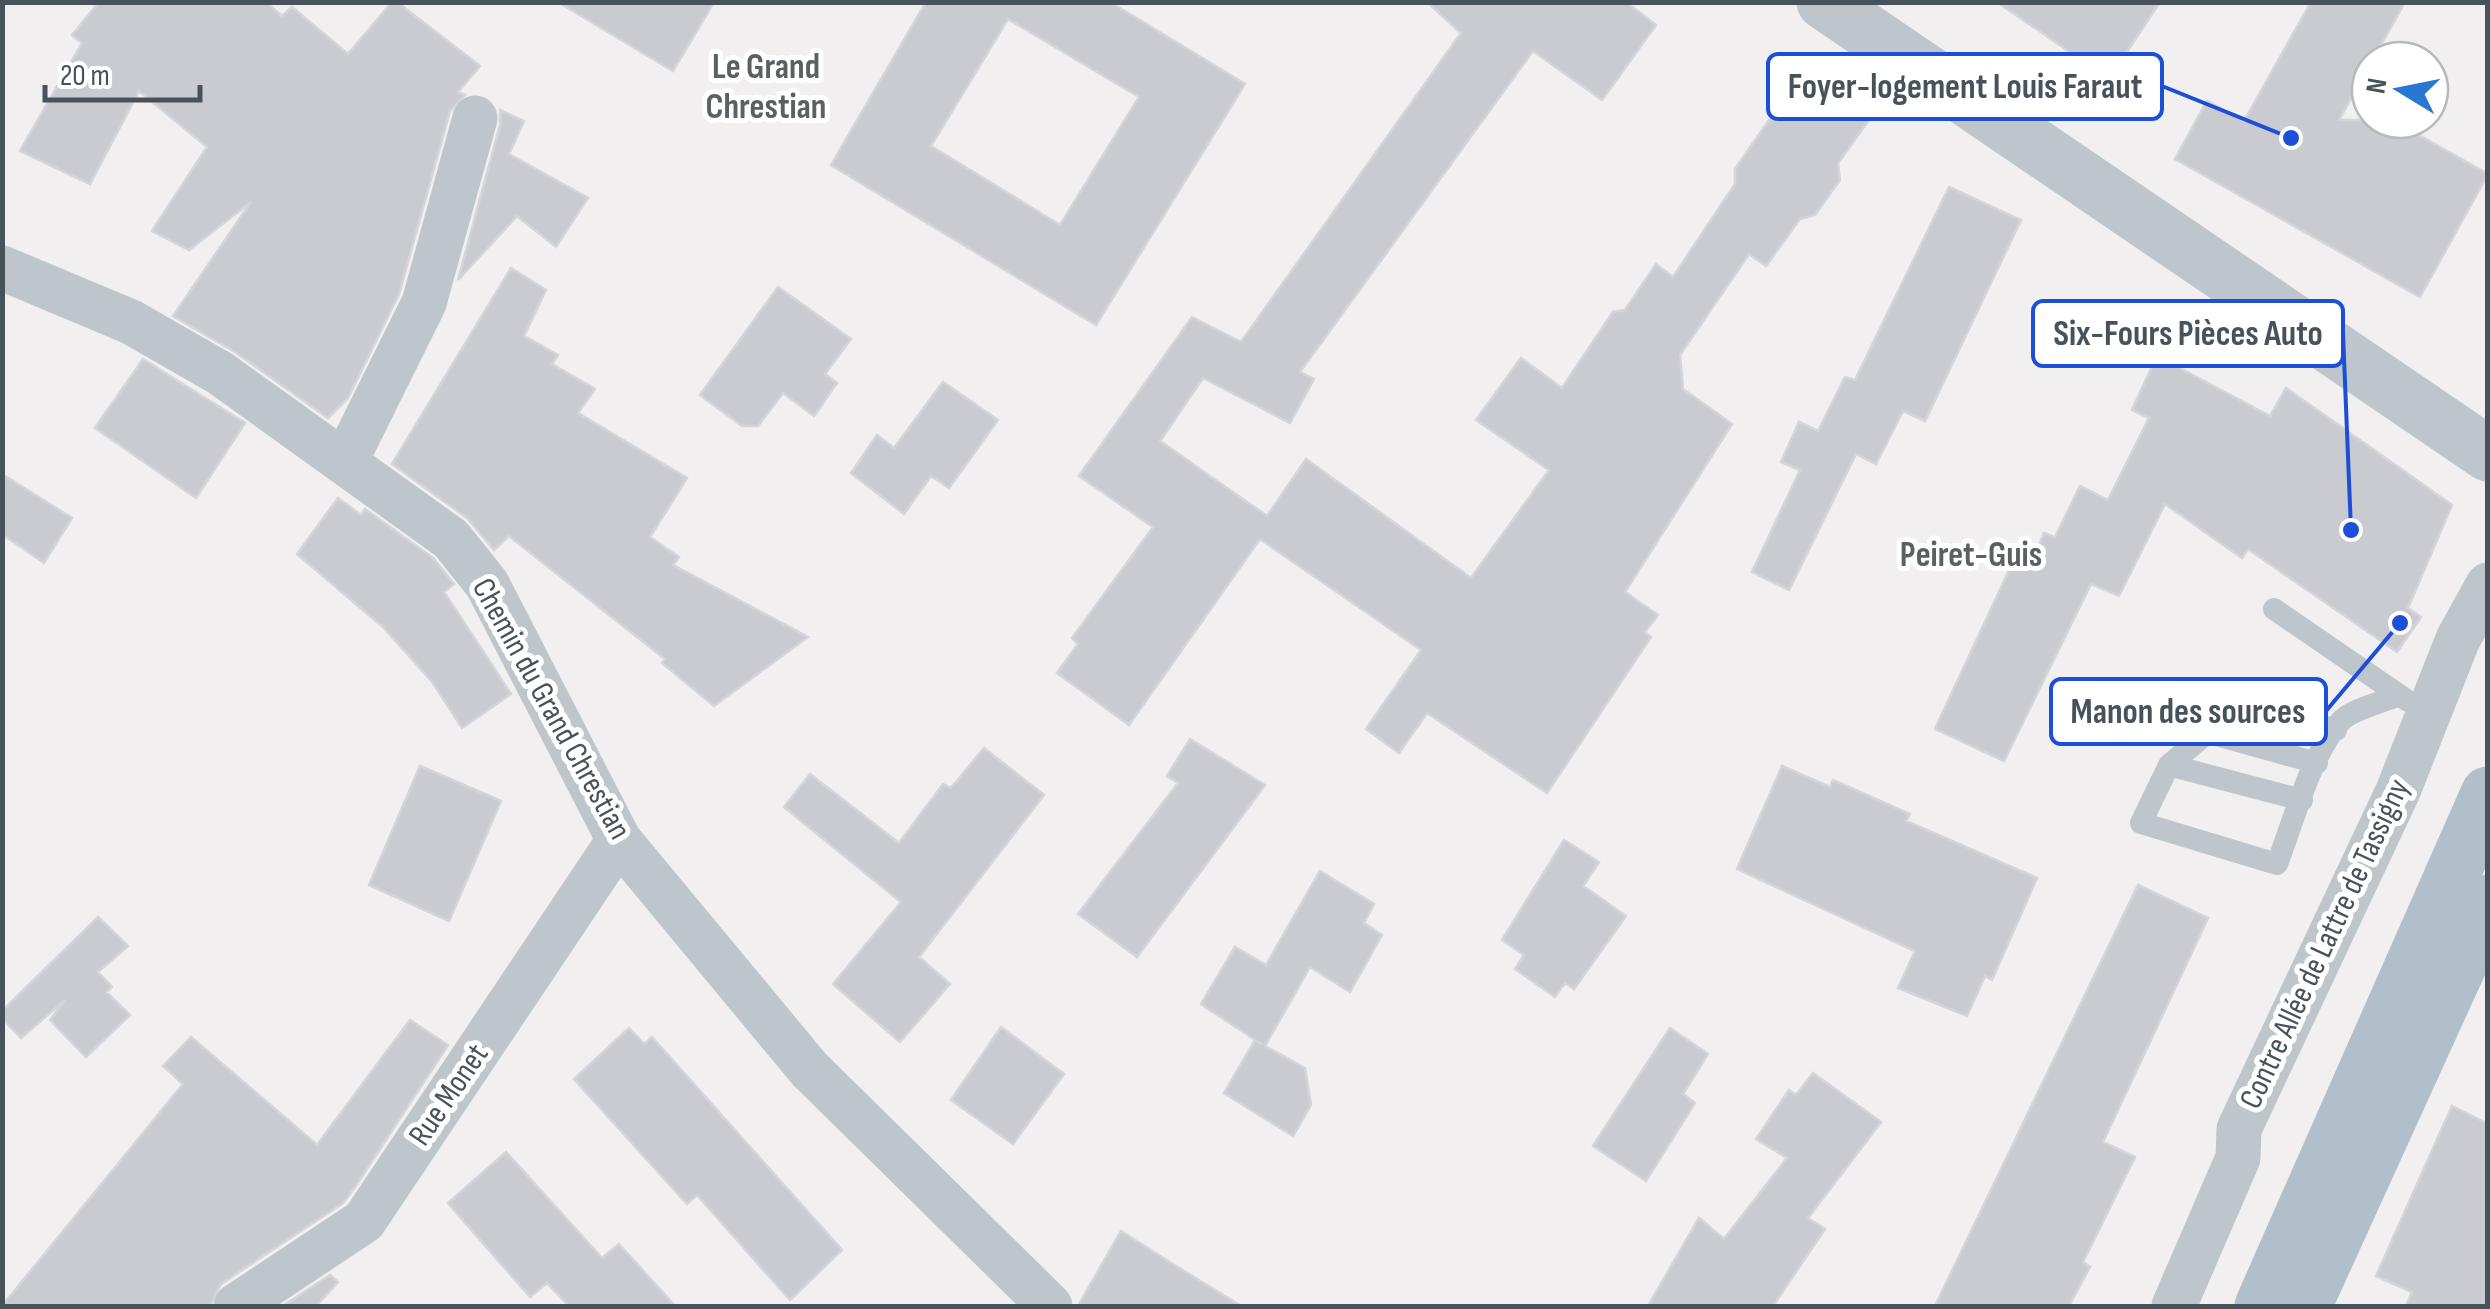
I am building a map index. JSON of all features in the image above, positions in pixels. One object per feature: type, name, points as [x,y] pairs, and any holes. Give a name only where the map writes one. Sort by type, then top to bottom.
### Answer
[{"type":"main road","points":[[2262,1306],[2488,794]]},
{"type":"main road","points":[[2304,1306],[2488,902]]},
{"type":"street","points":[[1824,2],[2488,454]]},
{"type":"street","points":[[345,462],[424,303],[474,118]]},
{"type":"street","name":"Chemin du Grand Chrestian","points":[[2,268],[130,322],[220,372],[451,539],[488,584],[619,840],[809,1069],[1050,1306]]},
{"type":"street","name":"Contre Allée de Lattre de Tassigny","points":[[2174,1306],[2238,1158],[2238,1129],[2398,791],[2413,703],[2458,639],[2488,585]]},
{"type":"street","name":"Rue Monet","points":[[236,1306],[364,1221],[619,840]]},
{"type":"lane","points":[[2274,609],[2413,703]]},
{"type":"lane","points":[[2336,730],[2280,713],[2236,709],[2169,766],[2141,823],[2278,864],[2317,763],[2336,730],[2341,720],[2413,703]]},
{"type":"lane","points":[[2205,732],[2317,763]]},
{"type":"lane","points":[[2169,766],[2302,800]]},
{"type":"building","points":[[99,2],[266,2],[282,16],[292,7],[348,54],[392,2],[397,2],[480,66],[458,92],[465,95],[450,111],[399,294],[348,398],[328,418],[235,352],[173,316],[251,202],[189,250],[152,231],[207,147],[139,91],[90,184],[20,151],[82,43],[72,35]]},
{"type":"building","points":[[558,2],[714,2],[673,71]]},
{"type":"building","points":[[926,2],[1110,2],[1245,84],[1096,325],[831,165]],"holes":[[[1008,19],[1139,97],[1060,225],[931,146]]]},
{"type":"building","points":[[1427,2],[1626,2],[1656,25],[1602,100],[1533,51],[1300,372],[1314,379],[1290,423],[1203,378],[1160,441],[1267,516],[1306,459],[1471,578],[1549,470],[1476,420],[1521,358],[1562,388],[1613,312],[1625,310],[1656,264],[1673,277],[1735,184],[1735,169],[1769,120],[1780,120],[1811,75],[1871,117],[1838,163],[1840,180],[1815,215],[1800,219],[1766,266],[1749,254],[1680,355],[1683,389],[1732,424],[1625,592],[1658,615],[1645,632],[1651,637],[1547,793],[1427,713],[1399,753],[1366,729],[1421,650],[1260,539],[1129,725],[1057,673],[1078,644],[1072,638],[1153,527],[1079,476],[1192,317],[1241,342],[1461,33]]},
{"type":"building","points":[[1997,2],[2160,2],[2109,79]]},
{"type":"building","points":[[2311,2],[2405,2],[2384,40],[2350,40],[2350,100],[2339,120],[2350,120],[2350,140],[2428,140],[2488,174],[2420,297],[2175,159],[2207,101],[2244,121]]},
{"type":"building","points":[[500,110],[524,121],[509,154],[588,198],[556,247],[517,216],[458,280],[500,125]]},
{"type":"building","points":[[1949,187],[2021,220],[1925,421],[1903,411],[1876,464],[1856,454],[1789,590],[1752,572],[1800,470],[1781,462],[1799,422],[1818,431],[1845,377],[1855,380]]},
{"type":"building","points":[[511,268],[546,290],[524,336],[558,355],[552,364],[595,389],[578,413],[687,478],[650,537],[679,557],[673,565],[808,637],[714,706],[662,663],[665,659],[509,536],[494,550],[467,518],[392,464]]},
{"type":"building","points":[[778,287],[851,339],[825,374],[837,383],[814,416],[783,393],[758,426],[742,426],[700,395]]},
{"type":"building","points":[[2157,356],[2270,416],[2286,388],[2452,505],[2408,608],[2421,617],[2397,652],[2248,549],[2242,558],[2165,504],[2119,596],[2091,584],[2004,761],[1935,729],[2020,547],[2035,554],[2044,533],[2055,537],[2080,486],[2108,500],[2149,418],[2132,410]]},
{"type":"building","points":[[143,359],[245,423],[196,498],[95,428]]},
{"type":"building","points":[[943,382],[998,420],[949,488],[931,476],[904,514],[851,473],[877,435],[894,448]]},
{"type":"building","points":[[2,474],[72,518],[44,563],[2,534]]},
{"type":"building","points":[[338,498],[361,515],[365,509],[433,558],[454,584],[444,592],[511,694],[462,728],[433,683],[383,627],[297,554]]},
{"type":"building","points":[[1190,739],[1265,785],[1137,957],[1078,914],[1178,783],[1167,776]]},
{"type":"building","points":[[984,748],[1044,795],[919,957],[950,984],[900,1042],[833,984],[901,902],[784,807],[810,774],[899,843],[943,784],[951,788]]},
{"type":"building","points":[[420,766],[501,801],[449,921],[369,885]]},
{"type":"building","points":[[1782,766],[1830,787],[1833,780],[1910,814],[1906,821],[2037,878],[1992,980],[1985,976],[1967,1016],[1898,988],[1915,951],[1737,869]]},
{"type":"building","points":[[1564,840],[1599,862],[1583,886],[1626,916],[1574,989],[1565,983],[1555,997],[1515,969],[1524,955],[1502,940]]},
{"type":"building","points":[[1320,871],[1374,904],[1364,923],[1382,935],[1350,992],[1310,967],[1265,1046],[1305,1068],[1311,1105],[1293,1136],[1224,1093],[1255,1040],[1263,1045],[1201,1004],[1235,947],[1266,965]]},
{"type":"building","points":[[2138,885],[2208,918],[2103,1142],[2135,1157],[2083,1262],[2090,1267],[2069,1306],[1935,1306]]},
{"type":"building","points":[[98,917],[128,946],[98,972],[112,987],[106,992],[130,1015],[86,1057],[50,1020],[65,1000],[21,1038],[2,1018],[2,1011]]},
{"type":"building","points":[[410,1020],[448,1045],[355,1187],[343,1203],[221,1284],[210,1306],[2,1306],[183,1084],[163,1066],[191,1037],[317,1145]]},
{"type":"building","points":[[1001,1027],[1064,1074],[1013,1144],[951,1100]]},
{"type":"building","points":[[629,1028],[644,1044],[652,1037],[842,1250],[790,1300],[697,1195],[687,1204],[574,1079]]},
{"type":"building","points":[[1670,1028],[1708,1054],[1683,1094],[1695,1103],[1646,1181],[1593,1146]]},
{"type":"building","points":[[1813,1073],[1881,1122],[1808,1218],[1825,1229],[1773,1306],[1648,1306],[1699,1218],[1724,1239],[1787,1158],[1756,1139],[1789,1090],[1796,1095]]},
{"type":"building","points":[[2452,1106],[2488,1124],[2488,1306],[2406,1306],[2412,1292],[2376,1276]]},
{"type":"building","points":[[506,1152],[602,1258],[619,1244],[675,1306],[569,1306],[547,1283],[530,1297],[448,1203]]},
{"type":"building","points":[[1121,1231],[1176,1266],[1241,1306],[1078,1306]]},
{"type":"building","points":[[330,1275],[338,1282],[316,1306],[283,1306]]},
{"type":"place","name":"Foyer-logement Louis Faraut","points":[[2291,138]]},
{"type":"place","name":"Six-Fours Pièces Auto","points":[[2351,530]]},
{"type":"place","name":"Manon des sources","points":[[2400,623]]},
{"type":"district","name":"Le Grand Chrestian","points":[[766,87]]},
{"type":"district","name":"Peiret-Guis","points":[[1971,555]]}]
